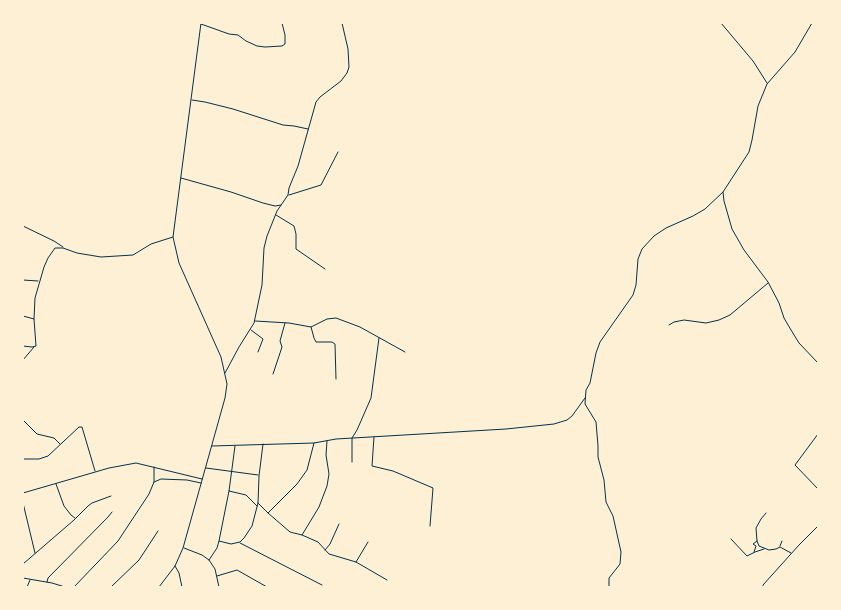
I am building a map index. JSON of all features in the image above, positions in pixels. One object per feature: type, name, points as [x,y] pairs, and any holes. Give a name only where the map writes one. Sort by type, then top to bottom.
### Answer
[{"type":"street","points":[[159,587],[175,566],[190,528],[205,467],[225,398],[227,384],[221,356],[179,263],[173,237],[201,24],[229,34],[238,35],[257,46],[265,47],[282,46],[285,44],[285,35],[282,23]]},
{"type":"street","points":[[225,373],[239,347],[251,330],[262,285],[265,242],[276,215],[288,195],[314,109],[320,97],[341,81],[349,67],[348,49],[342,23]]},
{"type":"street","points":[[721,23],[753,61],[768,84]]},
{"type":"street","points":[[609,587],[609,578],[620,564],[621,552],[613,516],[606,502],[604,480],[598,457],[596,422],[585,404],[585,398],[600,342],[633,295],[636,285],[638,259],[642,249],[654,236],[666,228],[705,209],[723,192],[749,152],[758,106],[768,84],[795,52],[812,23]]},
{"type":"street","points":[[191,100],[233,109],[282,125],[308,129]]},
{"type":"street","points":[[288,195],[321,185],[338,152]]},
{"type":"street","points":[[181,178],[263,203],[276,206],[282,205]]},
{"type":"street","points":[[723,192],[732,229],[744,250],[768,282],[791,330],[800,343],[818,363]]},
{"type":"street","points":[[276,215],[294,226],[296,234],[296,249],[325,269]]},
{"type":"street","points":[[23,226],[54,241],[63,248]]},
{"type":"street","points":[[23,360],[34,347],[36,342],[34,319],[35,298],[44,267],[52,251],[58,247],[77,253],[101,257],[133,255],[151,244],[173,237]]},
{"type":"street","points":[[23,280],[39,281]]},
{"type":"street","points":[[669,325],[674,322],[684,320],[706,323],[719,320],[730,315],[768,282]]},
{"type":"street","points":[[23,316],[34,319]]},
{"type":"street","points":[[254,321],[285,322],[311,327],[327,318],[336,318],[360,327],[405,352]]},
{"type":"street","points":[[273,374],[282,347],[280,341],[285,322]]},
{"type":"street","points":[[311,327],[316,342],[332,342],[335,344],[336,378]]},
{"type":"street","points":[[251,330],[263,339],[258,352]]},
{"type":"street","points":[[352,462],[352,438],[371,398],[379,337]]},
{"type":"street","points":[[23,346],[34,347]]},
{"type":"street","points":[[212,446],[314,443],[327,440],[352,438],[506,429],[554,424],[567,420],[572,416],[585,398]]},
{"type":"street","points":[[23,420],[37,434],[54,438],[61,444]]},
{"type":"street","points":[[23,459],[45,458],[79,427],[82,427],[95,472]]},
{"type":"street","points":[[818,434],[795,464],[818,490]]},
{"type":"street","points":[[374,437],[372,466],[393,471],[433,488],[430,526]]},
{"type":"street","points":[[302,535],[319,507],[327,486],[330,474],[326,455],[327,440]]},
{"type":"street","points":[[268,513],[305,475],[310,463],[314,443]]},
{"type":"street","points":[[218,542],[231,544],[240,542],[252,526],[258,507],[259,476],[263,444]]},
{"type":"street","points":[[209,560],[217,548],[229,491],[235,446]]},
{"type":"street","points":[[23,493],[95,472],[136,463],[202,479]]},
{"type":"street","points":[[74,587],[118,541],[149,494],[154,482],[154,467]]},
{"type":"street","points":[[205,467],[259,476]]},
{"type":"street","points":[[154,482],[162,479],[187,480],[201,483]]},
{"type":"street","points":[[56,484],[64,506],[71,515],[76,518]]},
{"type":"street","points":[[229,491],[246,495],[258,507]]},
{"type":"street","points":[[23,564],[92,503],[112,496]]},
{"type":"street","points":[[23,503],[35,554]]},
{"type":"street","points":[[258,503],[292,533],[302,535],[318,542],[329,554],[338,558],[356,562],[387,580]]},
{"type":"street","points":[[46,582],[48,578],[108,518],[112,512]]},
{"type":"street","points":[[766,513],[756,528],[759,546],[769,550],[776,549],[780,547],[782,541]]},
{"type":"street","points":[[325,550],[330,544],[339,524]]},
{"type":"street","points":[[763,587],[791,554],[818,526]]},
{"type":"street","points":[[111,587],[139,560],[158,531]]},
{"type":"street","points":[[731,539],[747,556],[765,549]]},
{"type":"street","points":[[754,552],[756,546],[753,544],[757,540]]},
{"type":"street","points":[[240,542],[322,585]]},
{"type":"street","points":[[356,562],[368,542]]},
{"type":"street","points":[[780,547],[791,554]]},
{"type":"street","points":[[183,548],[202,555],[213,564],[219,587]]},
{"type":"street","points":[[175,566],[179,573],[182,587]]},
{"type":"street","points":[[217,576],[237,570],[267,587]]},
{"type":"street","points":[[23,578],[65,587]]},
{"type":"street","points":[[27,587],[30,579]]}]
